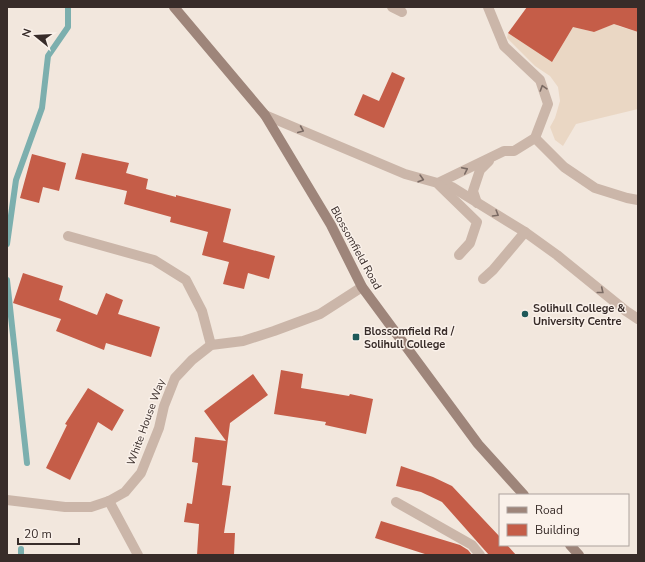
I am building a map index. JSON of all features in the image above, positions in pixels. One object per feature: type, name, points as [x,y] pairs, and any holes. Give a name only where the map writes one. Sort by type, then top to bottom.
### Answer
[{"type":"main road","name":"Blossomfield Road","points":[[174,7],[265,115],[331,225],[362,287],[478,444],[523,494]]},
{"type":"main road","points":[[571,546],[579,555]]},
{"type":"street","points":[[392,7],[402,12]]},
{"type":"street","points":[[438,183],[504,151],[514,151],[535,138],[548,104],[540,80],[504,46],[488,7]]},
{"type":"street","points":[[265,115],[405,174],[452,187],[525,232],[557,255],[638,319]]},
{"type":"street","points":[[535,138],[564,167],[595,188],[638,200]]},
{"type":"street","points":[[477,203],[473,191],[480,170],[493,157]]},
{"type":"street","points":[[438,183],[477,222],[470,243],[459,255]]},
{"type":"street","points":[[483,279],[493,270],[525,232]]},
{"type":"street","points":[[68,236],[154,260],[186,280],[202,311],[211,345],[243,341],[320,314],[362,287]]},
{"type":"street","name":"White House Way","points":[[7,500],[65,507],[91,507],[125,492],[141,473],[159,428],[164,406],[175,378],[192,360],[211,345]]},
{"type":"street","points":[[109,500],[138,555]]},
{"type":"street","points":[[396,502],[472,545],[480,555]]},
{"type":"shaded area","points":[[616,23],[618,26],[638,32],[638,109],[576,124],[563,146],[555,140],[550,127],[555,118],[560,101],[558,87],[550,76],[535,66],[507,38],[508,33],[574,25],[593,32]]},
{"type":"building","points":[[527,7],[638,7],[638,32],[614,24],[594,32],[573,27],[552,62],[508,33]]},
{"type":"building","points":[[392,72],[405,78],[384,128],[354,115],[363,94],[379,101]]},
{"type":"building","points":[[82,153],[129,163],[126,173],[148,179],[146,189],[231,209],[223,242],[275,256],[269,279],[248,273],[244,289],[223,284],[229,262],[202,255],[208,232],[170,222],[171,217],[124,204],[127,191],[75,179]]},
{"type":"building","points":[[32,154],[66,163],[59,191],[43,187],[39,203],[20,198]]},
{"type":"building","points":[[23,273],[63,286],[59,300],[97,315],[106,293],[123,300],[118,314],[160,327],[151,357],[106,343],[104,350],[56,331],[61,319],[13,303]]},
{"type":"building","points":[[281,370],[303,374],[301,388],[349,396],[350,394],[373,399],[366,434],[325,425],[326,422],[274,414]]},
{"type":"building","points":[[253,374],[268,395],[230,423],[222,485],[231,486],[224,533],[235,533],[234,555],[197,555],[199,524],[184,522],[187,503],[192,504],[198,463],[192,462],[195,437],[226,441],[204,411]]},
{"type":"building","points":[[88,388],[124,410],[112,431],[98,422],[70,480],[46,468],[67,425],[65,424]]},
{"type":"building","points":[[401,466],[433,477],[452,486],[499,536],[499,546],[508,546],[516,555],[489,555],[442,502],[421,492],[396,486]]},
{"type":"building","points":[[381,521],[460,545],[468,550],[472,555],[428,555],[375,538]]},
{"type":"waterway","points":[[7,244],[16,180],[42,108],[48,56],[68,27],[68,7]]},
{"type":"waterway","points":[[7,280],[27,463]]},
{"type":"waterway","points":[[21,549],[21,555]]},
{"type":"place","name":"Solihull College & University Centre","points":[[525,314]]},
{"type":"place","name":"Blossomfield Rd / Solihull College","points":[[356,337]]}]
